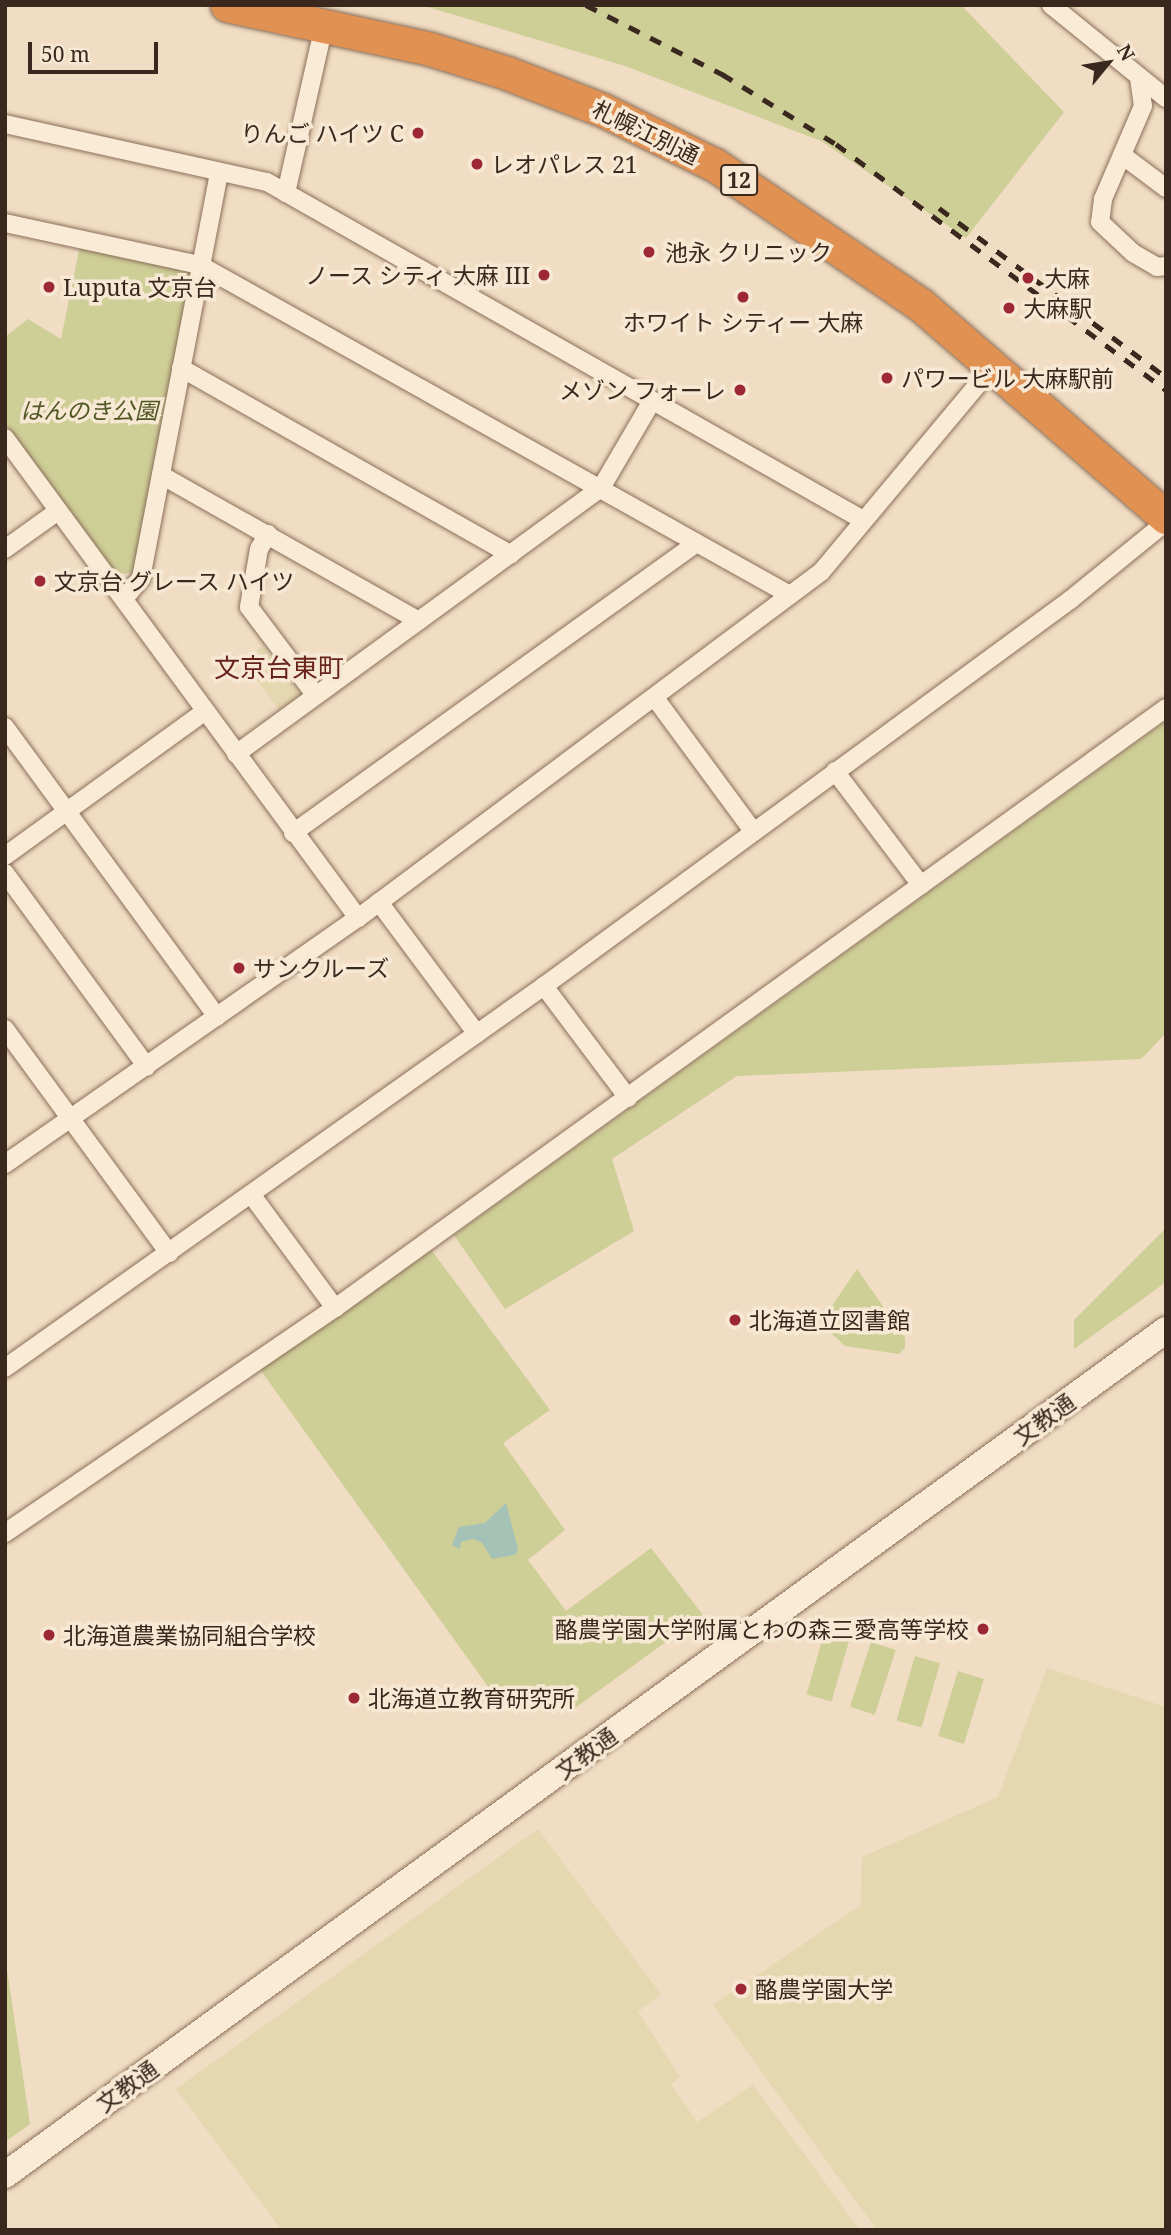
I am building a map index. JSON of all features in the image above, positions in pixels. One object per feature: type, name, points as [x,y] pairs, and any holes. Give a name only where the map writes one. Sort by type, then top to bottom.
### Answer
[{"type":"highway","name":"札幌江別通","points":[[227,5],[468,60],[648,130],[730,175],[848,251],[993,366],[1166,519]]},
{"type":"street","points":[[1051,5],[1166,98]]},
{"type":"street","points":[[286,193],[324,26]]},
{"type":"street","points":[[1139,78],[1143,106],[1103,199],[1100,222],[1133,253],[1157,267],[1166,266]]},
{"type":"street","points":[[5,124],[267,182],[863,520]]},
{"type":"street","points":[[1122,155],[1166,188]]},
{"type":"street","points":[[124,599],[141,578],[219,173]]},
{"type":"street","points":[[5,223],[201,265],[790,595]]},
{"type":"street","points":[[5,1164],[358,918],[821,572],[993,366]]},
{"type":"street","points":[[181,368],[511,555]]},
{"type":"street","points":[[236,754],[601,488],[652,401]]},
{"type":"street","points":[[5,438],[358,918]]},
{"type":"street","points":[[161,475],[419,621]]},
{"type":"street","points":[[5,549],[58,511]]},
{"type":"street","points":[[5,1368],[544,986],[1070,600],[1166,519]]},
{"type":"street","points":[[268,534],[259,549],[249,607],[316,696]]},
{"type":"street","points":[[293,833],[697,543]]},
{"type":"street","points":[[655,698],[754,831]]},
{"type":"street","points":[[5,1534],[335,1308],[1166,708]]},
{"type":"street","points":[[5,856],[205,711]]},
{"type":"street","points":[[5,727],[217,1017]]},
{"type":"street","points":[[835,771],[921,885]]},
{"type":"street","points":[[5,873],[147,1067]]},
{"type":"street","points":[[379,902],[477,1034]]},
{"type":"street","points":[[544,986],[628,1098]]},
{"type":"street","points":[[7,1033],[169,1253]]},
{"type":"street","points":[[251,1194],[335,1308]]},
{"type":"street","name":"文教通","points":[[5,2175],[1166,1330]]},
{"type":"shaded area","points":[[263,645],[302,696],[281,712],[242,661]]},
{"type":"shaded area","points":[[506,1503],[518,1549],[515,1555],[492,1559],[482,1543],[473,1539],[461,1542],[460,1549],[452,1545],[459,1527],[485,1523]]},
{"type":"shaded area","points":[[1047,1668],[1166,1707],[1166,2230],[877,2230],[713,2005],[861,1905],[862,1857],[998,1797]]},
{"type":"shaded area","points":[[538,1829],[661,1994],[638,2012],[680,2077],[671,2084],[697,2122],[753,2085],[860,2230],[282,2230],[176,2089]]},
{"type":"green space","points":[[421,5],[961,5],[1064,112],[966,238],[821,141],[625,66]]},
{"type":"green space","name":"はんのき公園","points":[[80,246],[192,269],[134,572],[117,575],[5,423],[5,337],[28,319],[61,339]]},
{"type":"green space","points":[[1166,721],[1166,1033],[1141,1059],[737,1076],[612,1159],[634,1231],[505,1309],[454,1235]]},
{"type":"green space","points":[[1166,1228],[1166,1282],[1074,1349],[1074,1320]]},
{"type":"green space","points":[[430,1248],[550,1410],[503,1443],[565,1530],[528,1560],[566,1611],[651,1548],[703,1615],[575,1708],[518,1705],[499,1699],[259,1368]]},
{"type":"green space","points":[[857,1269],[905,1338],[905,1348],[899,1354],[845,1346],[831,1333],[826,1315]]},
{"type":"green space","points":[[825,1630],[850,1637],[832,1702],[807,1694]]},
{"type":"green space","points":[[871,1642],[896,1650],[875,1715],[850,1707]]},
{"type":"green space","points":[[915,1656],[940,1663],[922,1728],[897,1720]]},
{"type":"green space","points":[[958,1671],[984,1679],[964,1744],[938,1736]]},
{"type":"green space","points":[[5,1956],[30,2124],[5,2142]]},
{"type":"railway","points":[[586,5],[722,74],[836,144],[1166,390]]},
{"type":"railway","points":[[939,208],[1166,377]]},
{"type":"place","name":"りんご ハイツ C","points":[[418,133]]},
{"type":"place","name":"レオパレス 21","points":[[477,164]]},
{"type":"place","name":"池永 クリニック","points":[[649,252]]},
{"type":"place","name":"ノース シティ 大麻 III","points":[[544,275]]},
{"type":"place","name":"大麻","points":[[1028,278]]},
{"type":"place","name":"Luputa 文京台","points":[[49,287]]},
{"type":"place","name":"ホワイト シティー 大麻","points":[[743,297]]},
{"type":"place","name":"大麻駅","points":[[1009,308]]},
{"type":"place","name":"パワービル 大麻駅前","points":[[887,378]]},
{"type":"place","name":"メゾン フォーレ","points":[[740,390]]},
{"type":"place","name":"文京台 グレース ハイツ","points":[[40,581]]},
{"type":"place","name":"サンクルーズ","points":[[239,968]]},
{"type":"place","name":"北海道立図書館","points":[[735,1320]]},
{"type":"place","name":"酪農学園大学附属とわの森三愛高等学校","points":[[983,1629]]},
{"type":"place","name":"北海道農業協同組合学校","points":[[49,1635]]},
{"type":"place","name":"北海道立教育研究所","points":[[354,1698]]},
{"type":"place","name":"酪農学園大学","points":[[741,1989]]},
{"type":"district","name":"文京台東町","points":[[279,668]]}]
